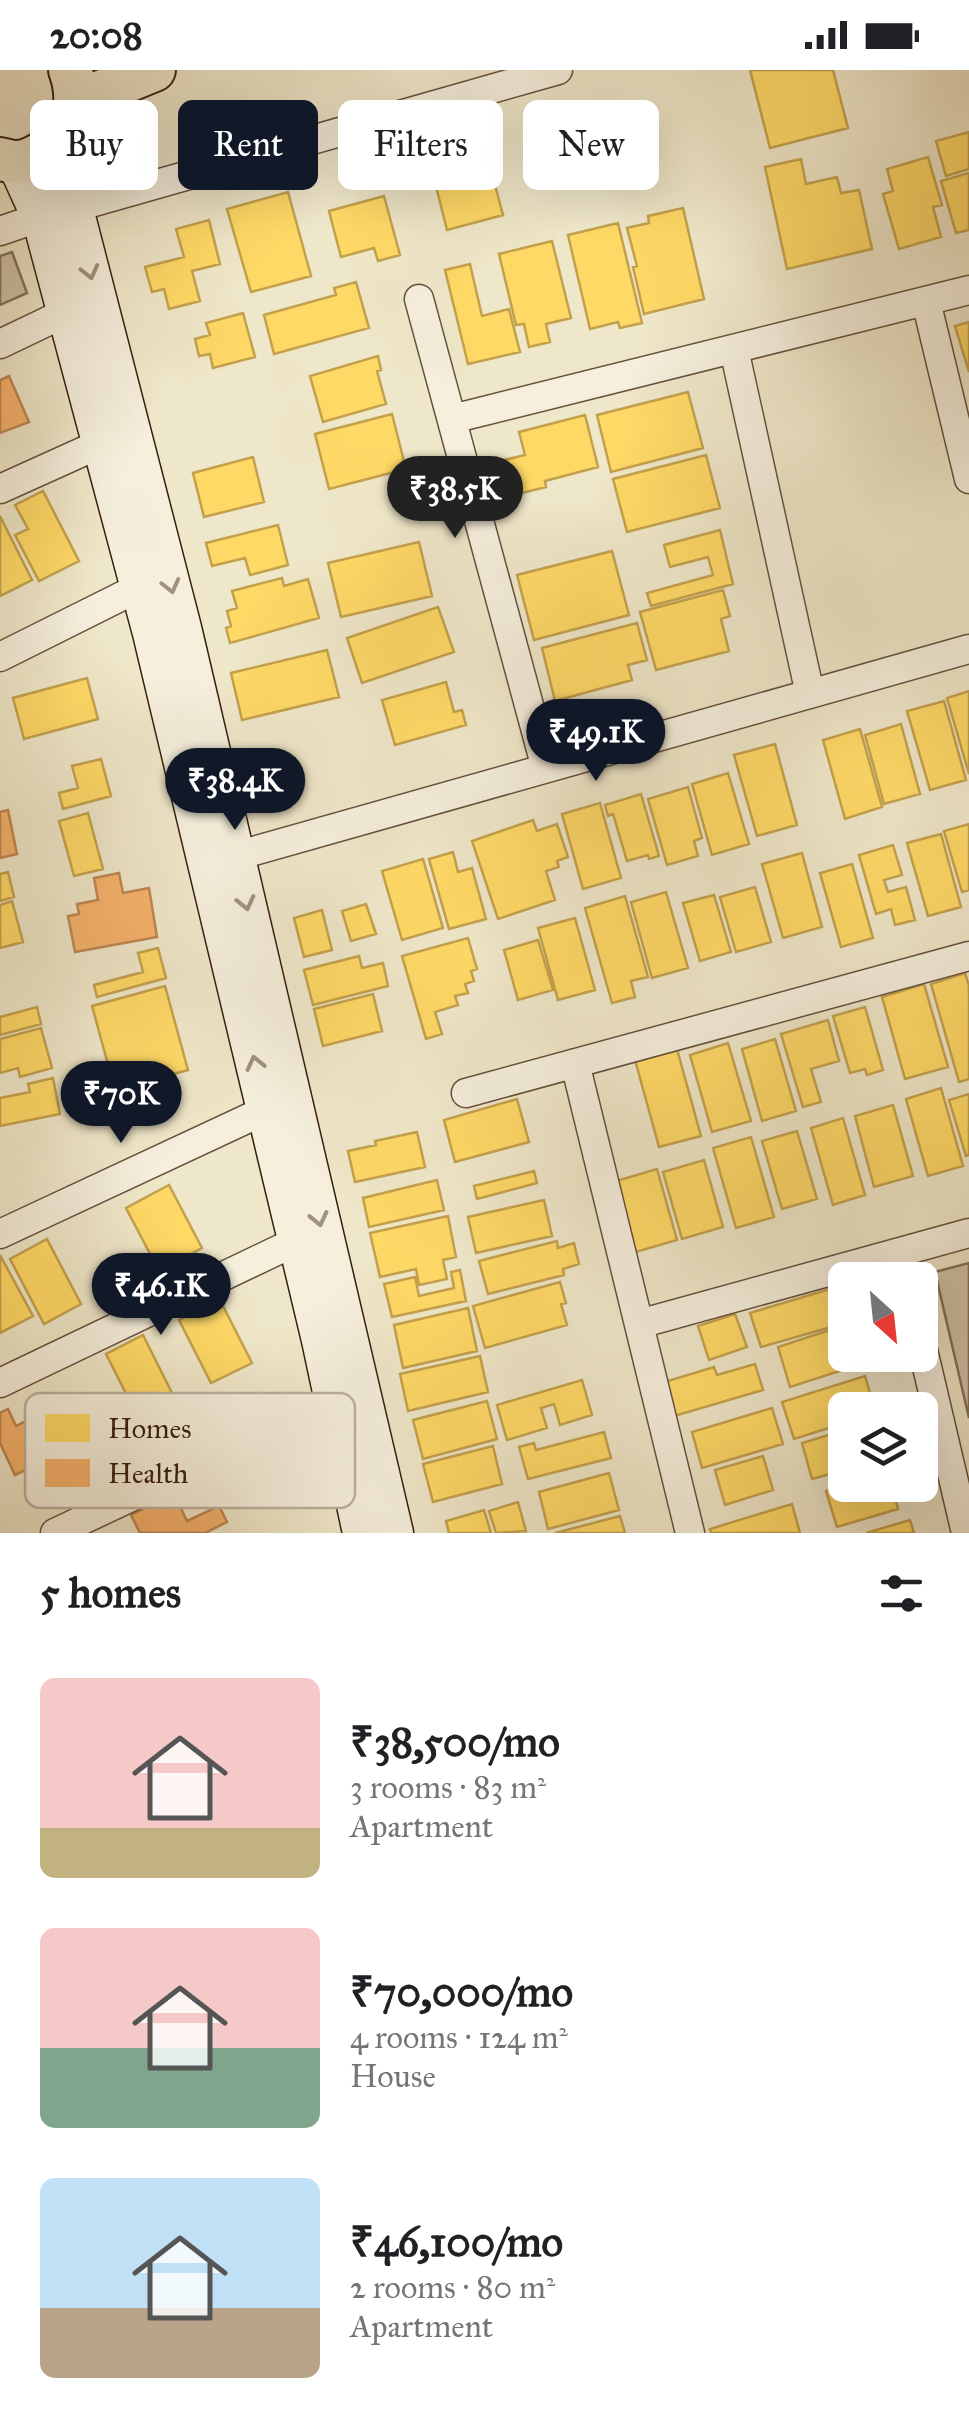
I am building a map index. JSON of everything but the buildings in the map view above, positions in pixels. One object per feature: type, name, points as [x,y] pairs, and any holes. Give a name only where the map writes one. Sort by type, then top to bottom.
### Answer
[{"type":"main road","points":[[73,86],[154,70]]},
{"type":"street","points":[[0,231],[558,70]]},
{"type":"street","points":[[8,161],[58,212],[177,609],[266,1110],[332,1393]]},
{"type":"street","points":[[58,190],[67,312],[140,586],[221,860],[394,1533]]},
{"type":"street","points":[[452,419],[969,290]]},
{"type":"street","points":[[419,299],[546,768]]},
{"type":"street","points":[[926,301],[969,479]]},
{"type":"street","points":[[0,344],[67,312]]},
{"type":"street","points":[[734,349],[810,694]]},
{"type":"street","points":[[0,489],[102,443]]},
{"type":"street","points":[[0,656],[140,586]]},
{"type":"street","points":[[221,860],[969,649]]},
{"type":"street","points":[[466,1093],[969,956]]},
{"type":"street","points":[[575,1063],[690,1533]]},
{"type":"street","points":[[0,1234],[266,1110]]},
{"type":"street","points":[[639,1324],[969,1233]]},
{"type":"street","points":[[0,1383],[297,1241]]},
{"type":"street","points":[[900,1252],[902,1262]]},
{"type":"street","points":[[928,1372],[966,1533]]},
{"type":"street","points":[[355,1500],[362,1533]]},
{"type":"street","points":[[55,1533],[108,1508]]},
{"type":"shaded area","points":[[12,252],[27,293],[0,305],[0,256]]},
{"type":"shaded area","points":[[969,1263],[969,1418],[938,1285],[938,1271]]}]
